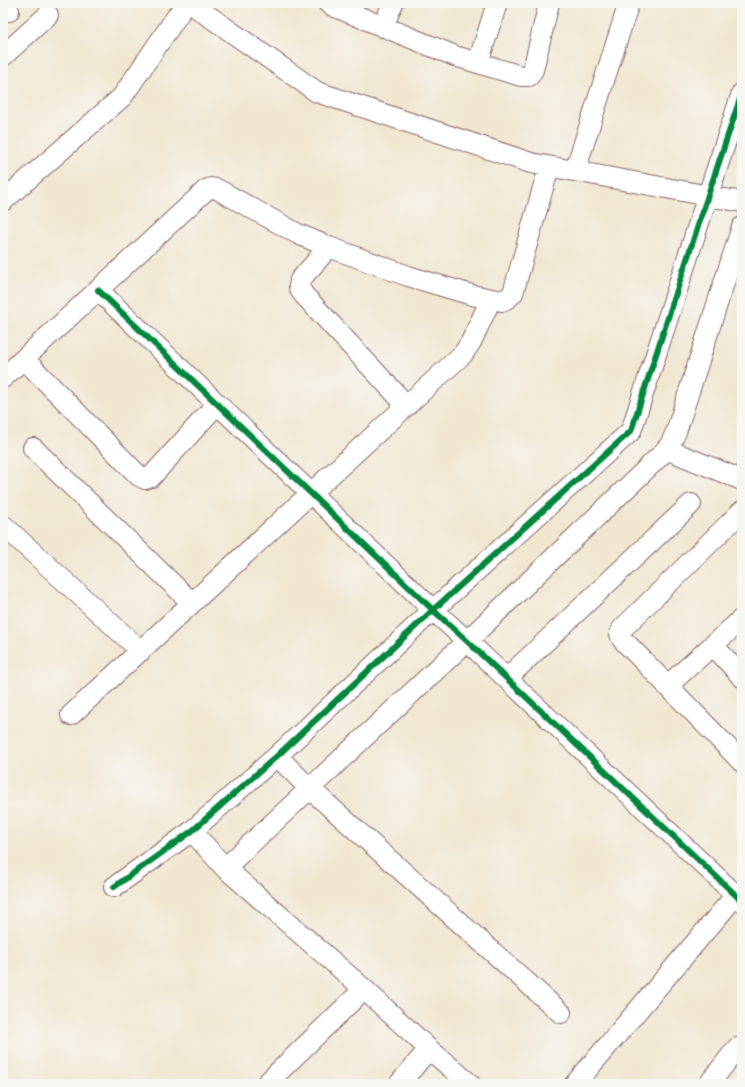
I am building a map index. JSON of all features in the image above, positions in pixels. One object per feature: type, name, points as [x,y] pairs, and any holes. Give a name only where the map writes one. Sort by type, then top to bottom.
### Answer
[{"type":"street","points":[[3,201],[122,97],[186,3]]},
{"type":"street","points":[[190,3],[317,92],[531,163],[742,202]]},
{"type":"street","points":[[328,3],[455,56],[521,76],[529,76],[533,70],[550,3]]},
{"type":"street","points":[[383,27],[393,3]]},
{"type":"street","points":[[478,63],[497,3]]},
{"type":"street","points":[[575,171],[629,3]]},
{"type":"street","points":[[3,56],[48,15]]},
{"type":"street","points":[[114,887],[192,831],[277,756],[433,610],[632,431],[742,93]]},
{"type":"street","points":[[3,378],[206,190],[211,188],[217,189],[298,234],[329,247],[408,276],[472,295],[502,301],[513,293],[549,167]]},
{"type":"street","points":[[225,868],[467,641],[670,445],[676,432],[742,227]]},
{"type":"street","points":[[329,247],[300,280],[299,286],[303,294],[407,406]]},
{"type":"street","points":[[98,290],[433,610],[739,898],[575,1084]]},
{"type":"street","points":[[71,715],[463,354],[471,342],[491,299]]},
{"type":"street","points":[[24,359],[139,476],[145,479],[151,477],[217,404]]},
{"type":"street","points":[[33,448],[192,603]]},
{"type":"street","points":[[666,449],[742,480]]},
{"type":"street","points":[[507,678],[691,504]]},
{"type":"street","points":[[742,511],[622,629],[620,634],[622,639],[742,762]]},
{"type":"street","points":[[3,525],[141,652]]},
{"type":"street","points":[[667,686],[742,619]]},
{"type":"street","points":[[712,645],[742,677]]},
{"type":"street","points":[[277,756],[309,788],[561,1013]]},
{"type":"street","points":[[192,831],[225,868],[470,1084]]},
{"type":"street","points":[[266,1084],[364,990]]},
{"type":"street","points":[[709,1084],[737,1048],[742,1047]]},
{"type":"street","points":[[399,1084],[429,1049]]},
{"type":"cycle path","points":[[114,887],[192,831],[277,756],[433,610],[631,431],[742,93]]},
{"type":"cycle path","points":[[98,290],[433,610],[742,901]]}]
